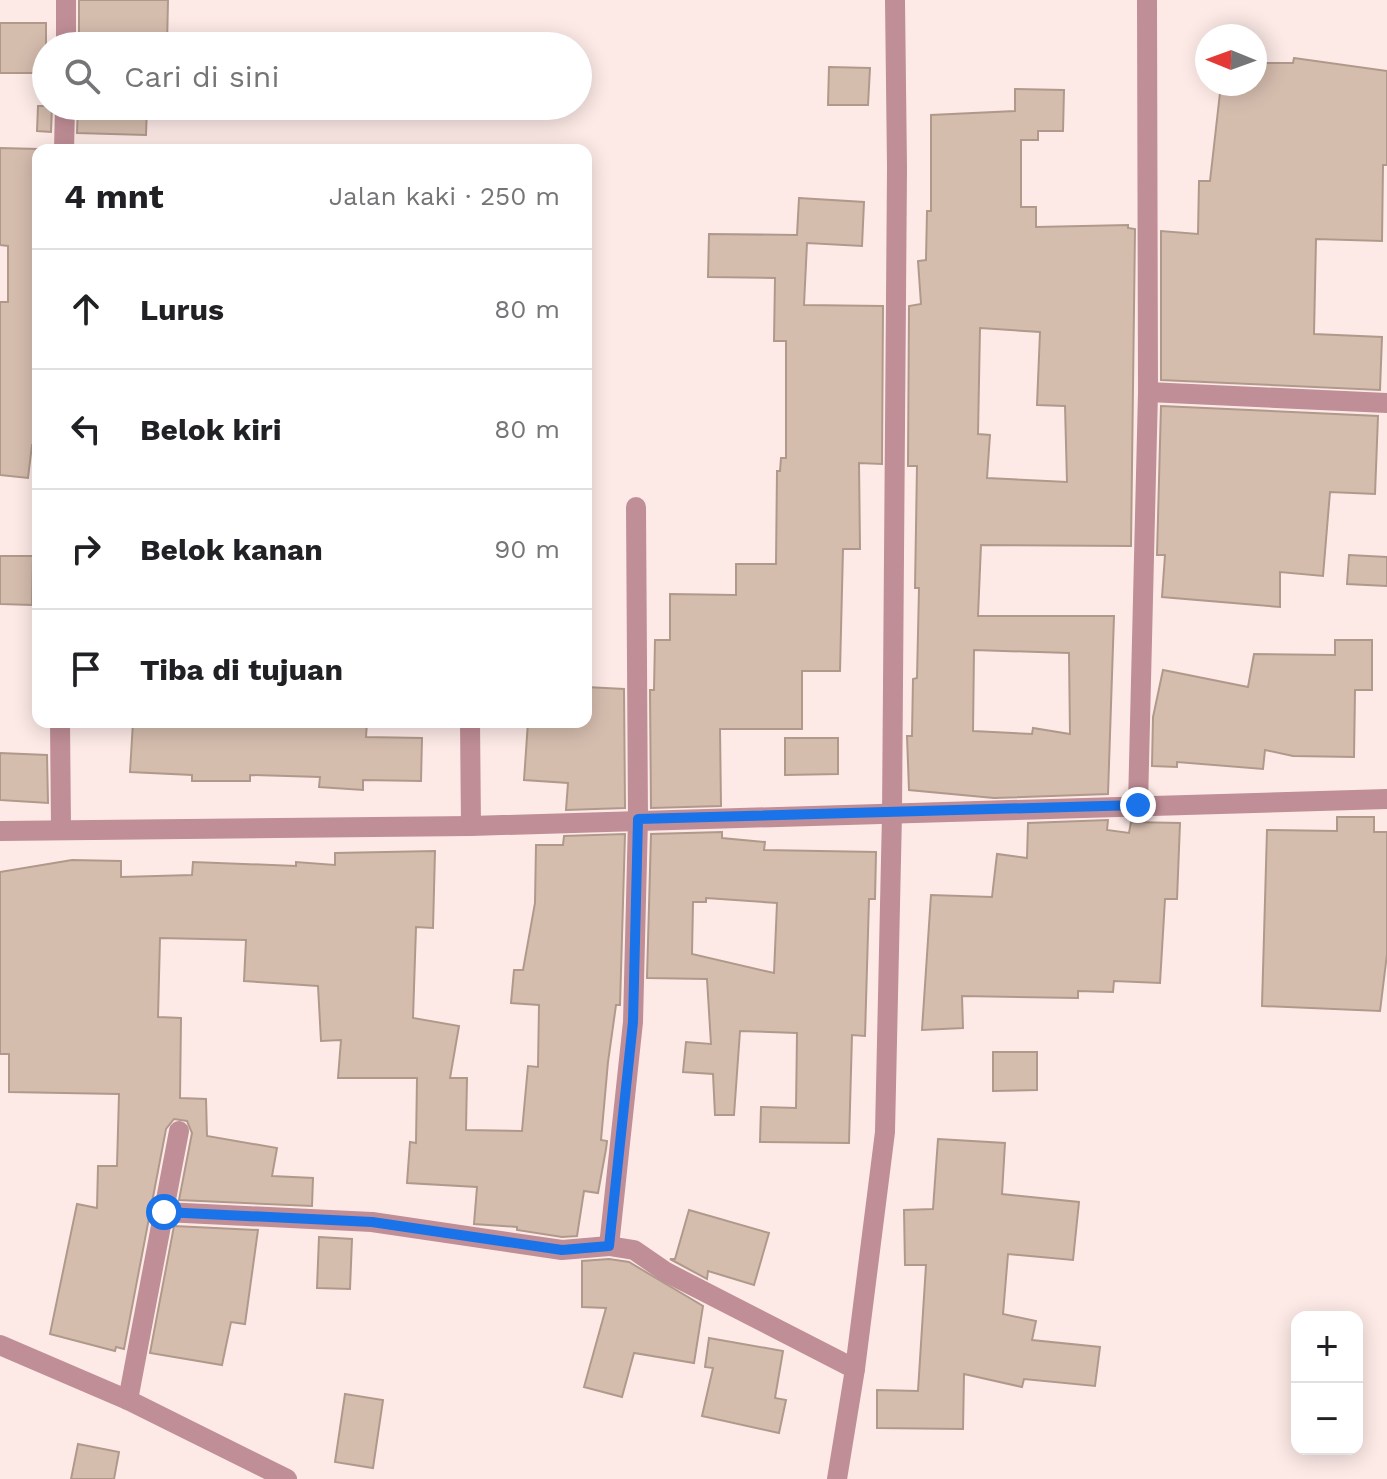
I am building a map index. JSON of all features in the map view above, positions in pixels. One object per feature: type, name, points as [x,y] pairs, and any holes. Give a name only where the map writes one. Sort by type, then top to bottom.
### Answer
[{"type":"street","points":[[66,0],[66,32]]},
{"type":"street","points":[[837,1479],[855,1369],[885,1132],[892,814],[897,168],[895,0]]},
{"type":"street","points":[[1138,805],[1148,392],[1147,0]]},
{"type":"street","points":[[64,144],[65,120]]},
{"type":"street","points":[[1148,392],[1387,403]]},
{"type":"street","points":[[609,1246],[633,1022],[638,819],[636,507]]},
{"type":"street","points":[[60,728],[61,827]]},
{"type":"street","points":[[470,728],[471,826]]},
{"type":"street","points":[[0,831],[61,827],[471,826],[1387,799]]},
{"type":"street","points":[[128,1400],[179,1131]]},
{"type":"street","points":[[164,1212],[372,1222],[562,1250],[609,1246],[634,1250],[666,1272],[855,1369]]},
{"type":"street","points":[[0,1345],[128,1400],[287,1479]]},
{"type":"building","points":[[79,0],[168,0],[167,32],[79,32]]},
{"type":"building","points":[[0,23],[46,23],[46,32],[32,32],[32,73],[0,73]]},
{"type":"building","points":[[1294,58],[1387,71],[1387,165],[1383,165],[1382,241],[1316,239],[1314,334],[1382,337],[1380,390],[1161,380],[1161,231],[1198,234],[1199,181],[1210,181],[1220,96],[1267,96],[1267,63],[1293,63]]},
{"type":"building","points":[[829,67],[870,68],[868,105],[828,105]]},
{"type":"building","points":[[1015,89],[1064,90],[1063,131],[1038,131],[1038,140],[1021,140],[1021,207],[1036,207],[1036,227],[1128,225],[1128,228],[1135,229],[1131,546],[981,545],[978,616],[1114,616],[1108,794],[994,798],[909,790],[907,736],[912,736],[913,679],[917,678],[919,588],[915,588],[917,466],[908,466],[909,306],[921,304],[918,261],[926,260],[927,211],[931,211],[931,115],[1015,111]],"holes":[[[980,328],[1040,332],[1037,405],[1065,406],[1067,482],[987,478],[990,435],[978,434]],[[974,650],[1069,653],[1070,734],[1033,728],[1032,734],[973,731]]]},
{"type":"building","points":[[37,120],[51,120],[51,132],[37,131]]},
{"type":"building","points":[[77,120],[147,120],[146,135],[77,133]]},
{"type":"building","points":[[0,148],[32,149],[32,445],[28,478],[0,475],[0,302],[8,302],[8,246],[0,245]]},
{"type":"building","points":[[799,198],[864,202],[862,246],[807,243],[804,305],[883,306],[882,464],[859,463],[860,549],[843,549],[840,671],[802,671],[802,729],[720,729],[721,806],[651,808],[650,690],[654,690],[655,640],[670,640],[670,594],[736,595],[736,564],[776,564],[777,471],[780,471],[781,458],[786,458],[786,341],[774,341],[775,278],[708,277],[709,234],[797,235]]},
{"type":"building","points":[[1161,406],[1378,416],[1375,494],[1330,492],[1323,576],[1280,572],[1280,607],[1162,597],[1165,555],[1157,555]]},
{"type":"building","points":[[1349,555],[1387,557],[1387,586],[1347,584]]},
{"type":"building","points":[[0,556],[32,556],[32,605],[0,604]]},
{"type":"building","points":[[1335,640],[1372,640],[1372,690],[1355,690],[1354,757],[1293,756],[1265,750],[1263,769],[1177,762],[1177,767],[1152,766],[1153,717],[1163,670],[1248,687],[1254,654],[1335,655]]},
{"type":"building","points":[[592,687],[624,689],[625,808],[566,810],[568,783],[524,780],[528,728],[592,728]]},
{"type":"building","points":[[133,728],[367,728],[366,737],[422,738],[421,781],[363,780],[363,790],[319,787],[320,777],[250,775],[250,781],[192,781],[192,775],[130,772]]},
{"type":"building","points":[[785,738],[838,738],[838,774],[785,775]]},
{"type":"building","points":[[0,753],[47,755],[48,803],[0,800]]},
{"type":"building","points":[[1337,817],[1374,817],[1374,832],[1387,832],[1387,954],[1380,1011],[1262,1006],[1267,830],[1337,831]]},
{"type":"building","points":[[1108,820],[1107,830],[1129,833],[1131,822],[1180,823],[1177,899],[1165,899],[1160,983],[1114,981],[1113,992],[1078,991],[1078,998],[962,996],[963,1028],[922,1030],[931,895],[992,897],[997,854],[1027,858],[1028,823]]},
{"type":"building","points":[[722,832],[722,838],[765,842],[764,850],[876,852],[875,899],[869,899],[865,1036],[852,1035],[849,1143],[760,1142],[761,1107],[796,1108],[797,1033],[740,1031],[734,1115],[715,1115],[713,1074],[683,1072],[686,1042],[711,1044],[707,979],[647,978],[651,834]],"holes":[[[706,898],[777,903],[774,973],[692,954],[693,902],[706,902]]]},
{"type":"building","points":[[625,834],[620,1005],[616,1005],[601,1140],[607,1141],[598,1193],[584,1191],[577,1236],[562,1237],[517,1230],[517,1227],[474,1224],[477,1187],[407,1183],[410,1142],[416,1143],[417,1078],[338,1078],[341,1040],[321,1041],[318,986],[244,981],[246,940],[160,938],[158,1017],[181,1018],[180,1098],[206,1099],[207,1136],[277,1148],[272,1176],[313,1178],[312,1206],[179,1200],[192,1133],[187,1121],[174,1119],[166,1129],[124,1349],[116,1347],[115,1351],[50,1334],[77,1204],[97,1208],[98,1166],[117,1166],[119,1094],[9,1092],[9,1054],[0,1054],[0,872],[72,860],[121,861],[121,877],[192,875],[193,862],[335,865],[335,853],[435,851],[433,928],[416,927],[413,1018],[459,1026],[450,1078],[467,1078],[466,1130],[522,1131],[528,1066],[538,1067],[539,1005],[511,1003],[514,970],[523,970],[535,903],[536,845],[563,845],[564,836]]},
{"type":"building","points":[[993,1052],[1037,1052],[1037,1090],[993,1091]]},
{"type":"building","points":[[938,1139],[1005,1143],[1002,1194],[1079,1202],[1073,1260],[1008,1254],[1003,1314],[1036,1321],[1032,1340],[1100,1347],[1095,1386],[1024,1379],[1022,1387],[964,1374],[963,1429],[877,1428],[877,1390],[918,1391],[926,1265],[905,1265],[904,1210],[933,1209]]},
{"type":"building","points":[[689,1210],[769,1233],[754,1285],[708,1271],[707,1279],[670,1259],[675,1259]]},
{"type":"building","points":[[174,1226],[258,1230],[245,1324],[231,1322],[222,1365],[150,1353]]},
{"type":"building","points":[[319,1237],[352,1239],[350,1289],[317,1288]]},
{"type":"building","points":[[609,1259],[629,1262],[703,1306],[694,1363],[634,1353],[622,1397],[584,1387],[606,1308],[582,1307],[582,1261]]},
{"type":"building","points":[[709,1338],[783,1351],[775,1398],[786,1400],[779,1433],[702,1416],[713,1368],[705,1367]]},
{"type":"building","points":[[345,1394],[383,1400],[373,1468],[335,1462]]},
{"type":"building","points":[[78,1444],[119,1452],[114,1479],[71,1479]]},
{"type":"route","points":[[164,1212],[372,1222],[562,1250],[595,1250],[609,1246],[633,1022],[638,819],[1138,805]]}]
